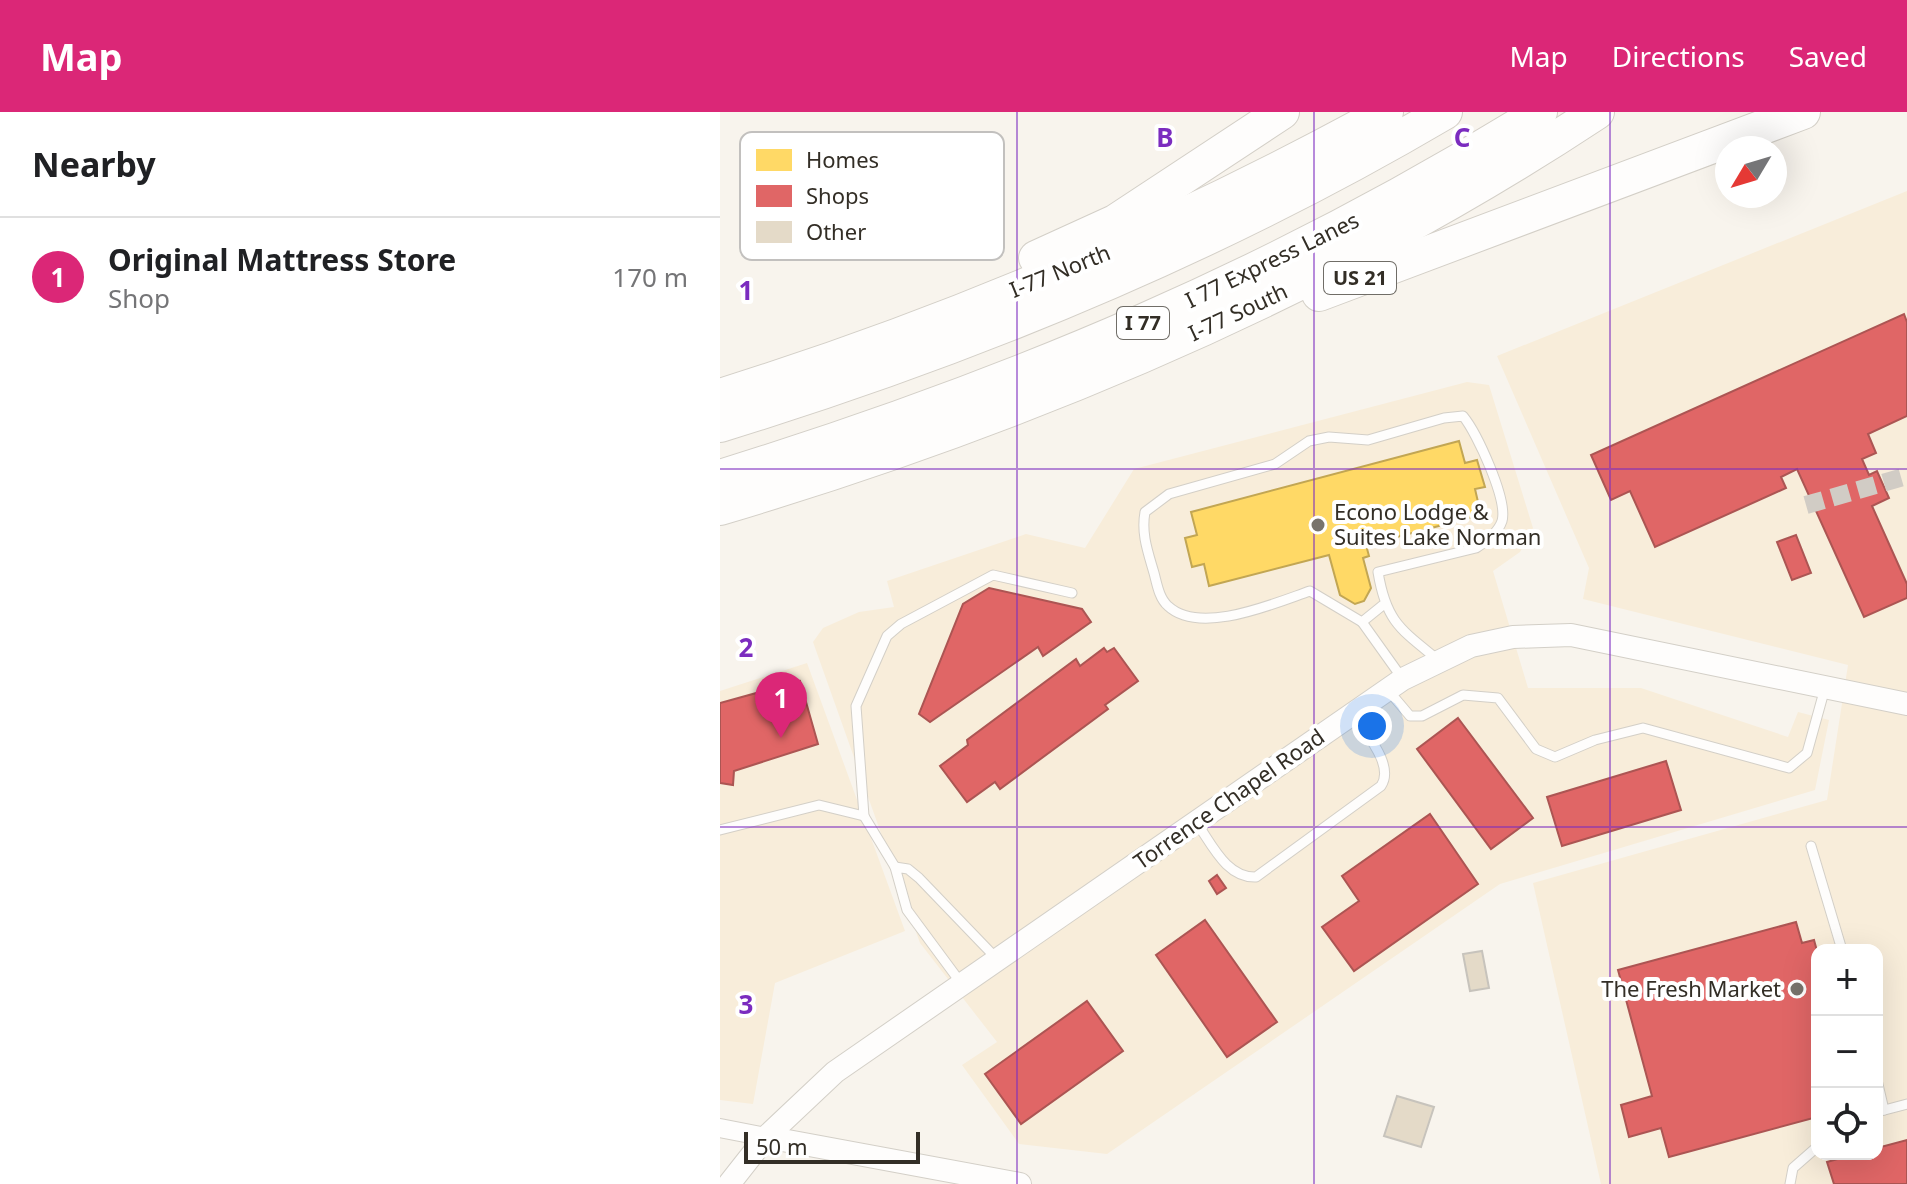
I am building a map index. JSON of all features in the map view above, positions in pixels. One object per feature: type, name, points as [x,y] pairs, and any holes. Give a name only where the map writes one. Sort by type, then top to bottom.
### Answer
[{"type":"highway","points":[[954,314],[1037,258],[1115,222],[1282,112]]},
{"type":"highway","name":"I-77 North","points":[[720,396],[954,314],[1166,225],[1386,112]]},
{"type":"highway","name":"I 77","points":[[720,425],[947,350],[1102,288],[1266,210],[1445,112]]},
{"type":"highway","name":"I 77 Express Lanes","points":[[720,477],[951,401],[1122,333],[1352,222],[1540,112]]},
{"type":"highway","name":"I-77 South","points":[[720,508],[975,424],[1134,360],[1366,248],[1597,112]]},
{"type":"highway","name":"US 21","points":[[1134,360],[1803,112]]},
{"type":"street","name":"Torrence Chapel Road","points":[[729,1184],[766,1137],[835,1072],[1395,684],[1437,659],[1471,646],[1513,637],[1571,635],[1907,704]]},
{"type":"street","points":[[720,1128],[1020,1184]]},
{"type":"lane","points":[[1437,659],[1406,633],[1383,605],[1378,572],[1476,548],[1490,539],[1502,522],[1503,505],[1474,430],[1463,416],[1444,418],[1368,440],[1329,437],[1309,441],[1275,464],[1169,494],[1145,512],[1142,529],[1159,594],[1168,607],[1185,615],[1208,619],[1244,613],[1310,591],[1362,622],[1410,716],[1422,716],[1463,695],[1498,698],[1536,749],[1555,757],[1595,740],[1643,728],[1789,768],[1807,753],[1825,688]]},
{"type":"lane","points":[[963,986],[907,910],[895,867],[864,816],[856,706],[887,636],[927,609],[993,575],[1072,593]]},
{"type":"lane","points":[[1362,622],[1383,605]]},
{"type":"lane","points":[[1196,822],[1232,872],[1243,878],[1256,877],[1381,786],[1386,779],[1385,764],[1353,714]]},
{"type":"lane","points":[[720,830],[819,805],[864,816]]},
{"type":"lane","points":[[1811,846],[1840,944]]},
{"type":"lane","points":[[895,867],[908,869],[919,878],[999,961]]},
{"type":"lane","points":[[1883,1110],[1907,1104]]},
{"type":"lane","points":[[1790,1184],[1793,1168],[1811,1152]]},
{"type":"shaded area","points":[[1907,191],[1907,1184],[1601,1184],[1533,883],[1827,800],[1848,665],[1583,599],[1589,568],[1497,356]]},
{"type":"shaded area","points":[[1467,382],[1489,385],[1533,528],[1520,552],[1493,571],[1528,688],[1641,688],[1788,737],[1798,712],[1829,720],[1815,790],[1500,884],[1107,1154],[1019,1144],[962,1065],[997,1042],[920,943],[813,642],[823,628],[859,612],[894,607],[887,581],[1026,534],[1085,548],[1134,469]]},
{"type":"shaded area","points":[[807,663],[905,931],[775,983],[753,1104],[720,1100],[720,691]]},
{"type":"building: Homes","name":"Econo Lodge & Suites Lake Norman","points":[[1459,441],[1465,463],[1477,460],[1485,487],[1475,489],[1481,515],[1366,545],[1369,556],[1363,558],[1371,588],[1364,601],[1355,604],[1340,595],[1329,555],[1209,586],[1204,564],[1192,567],[1185,538],[1197,535],[1191,512]]},
{"type":"building: Shops","points":[[1904,314],[1907,322],[1907,416],[1868,434],[1876,453],[1862,459],[1869,475],[1877,471],[1889,498],[1872,506],[1907,584],[1907,598],[1864,617],[1797,469],[1781,477],[1786,488],[1655,547],[1630,491],[1611,500],[1591,455]]},
{"type":"building: Shops","points":[[1796,535],[1811,573],[1792,580],[1777,542]]},
{"type":"building: Shops","points":[[989,588],[1082,609],[1091,622],[1043,656],[1038,647],[930,722],[919,714],[963,604]]},
{"type":"building: Shops","points":[[1104,648],[1107,652],[1114,648],[1138,681],[1105,705],[1108,709],[1000,789],[995,782],[967,802],[940,766],[968,745],[967,740],[1076,659],[1080,666]]},
{"type":"building: Shops","points":[[800,681],[818,744],[734,771],[733,785],[720,783],[720,703]]},
{"type":"building: Shops","points":[[1458,718],[1533,818],[1491,849],[1417,749]]},
{"type":"building: Shops","points":[[1666,761],[1681,810],[1562,846],[1547,797]]},
{"type":"building: Shops","points":[[1430,814],[1478,884],[1354,971],[1322,927],[1359,901],[1342,876]]},
{"type":"building: Shops","points":[[1217,875],[1226,888],[1217,894],[1209,881]]},
{"type":"building: Shops","points":[[1205,920],[1277,1022],[1227,1057],[1156,955]]},
{"type":"building: Shops","points":[[1796,922],[1802,943],[1814,940],[1815,944],[1811,944],[1811,1119],[1669,1157],[1661,1128],[1629,1137],[1621,1105],[1652,1096],[1618,970]]},
{"type":"building: Shops","points":[[1087,1001],[1123,1051],[1021,1124],[985,1074]]},
{"type":"building: Shops","points":[[1907,1140],[1907,1184],[1834,1184],[1827,1162],[1883,1160],[1883,1146]]},
{"type":"building: Other","points":[[1482,951],[1489,988],[1470,991],[1463,954]]},
{"type":"building: Other","points":[[1397,1096],[1434,1107],[1421,1147],[1384,1136]]},
{"type":"tunnel","points":[[1806,505],[1907,476]]},
{"type":"place","name":"Econo Lodge & Suites Lake Norman","points":[[1318,525]]},
{"type":"place","name":"Original Mattress Store","points":[[781,738]]},
{"type":"place","name":"The Fresh Market","points":[[1797,989]]}]
